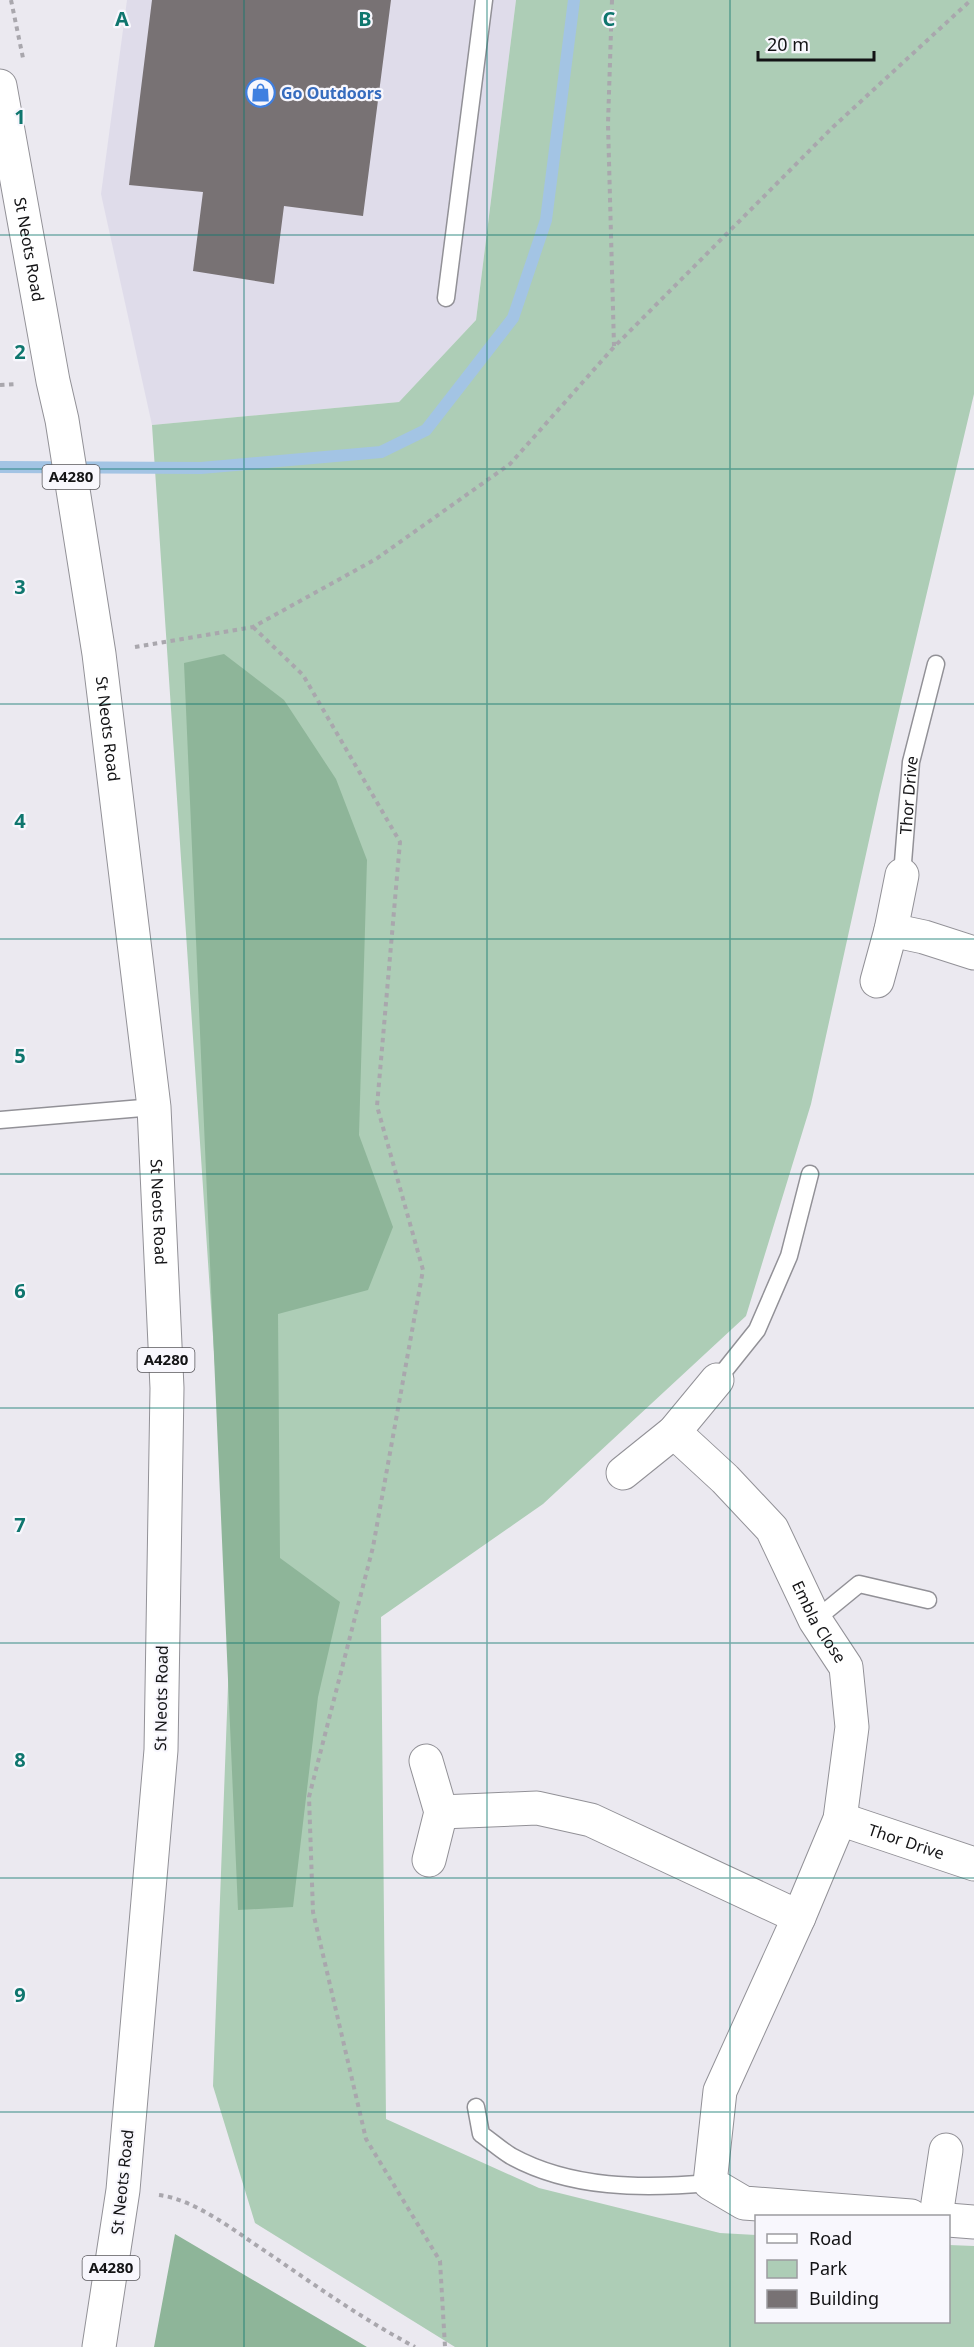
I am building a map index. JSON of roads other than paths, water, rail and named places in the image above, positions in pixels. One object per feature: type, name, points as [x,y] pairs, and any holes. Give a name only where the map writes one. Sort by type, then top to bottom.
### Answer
[{"type":"main road","name":"St Neots Road","points":[[0,86],[62,420],[99,654],[154,1107],[167,1389],[161,1750],[123,2190],[99,2347]]},
{"type":"main road","name":"Thor Drive","points":[[877,981],[891,930],[902,875]]},
{"type":"main road","points":[[891,930],[924,937],[974,953]]},
{"type":"main road","points":[[623,1473],[674,1432],[717,1380]]},
{"type":"main road","name":"Embla Close","points":[[674,1432],[725,1479],[772,1528],[815,1620],[846,1667],[852,1727],[840,1819],[799,1917],[720,2091],[710,2183]]},
{"type":"main road","points":[[426,1761],[441,1812],[429,1860]]},
{"type":"main road","points":[[441,1812],[537,1808],[591,1820],[799,1917]]},
{"type":"main road","name":"Thor Drive","points":[[840,1819],[974,1864]]},
{"type":"main road","points":[[936,2215],[946,2150]]},
{"type":"main road","points":[[710,2183],[744,2203],[887,2215]]},
{"type":"main road","points":[[950,2220],[974,2222]]},
{"type":"lane","points":[[446,298],[484,0]]},
{"type":"lane","name":"Thor Drive","points":[[902,875],[911,762],[936,664]]},
{"type":"lane","points":[[0,1120],[154,1107]]},
{"type":"lane","points":[[717,1380],[757,1330],[789,1256],[810,1174]]},
{"type":"lane","points":[[815,1620],[859,1584],[928,1600]]},
{"type":"lane","points":[[476,2107],[481,2134],[511,2156],[561,2177],[608,2184],[659,2187],[710,2183]]},
{"type":"waterway","points":[[0,467],[201,468],[381,452],[426,430],[513,318],[546,220],[574,0]]},
{"type":"place","name":"Go Outdoors","points":[[260,93]]}]
